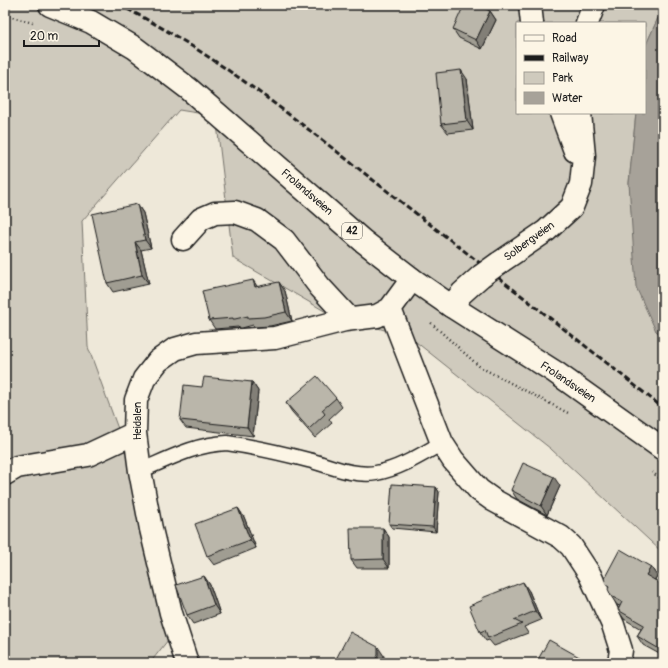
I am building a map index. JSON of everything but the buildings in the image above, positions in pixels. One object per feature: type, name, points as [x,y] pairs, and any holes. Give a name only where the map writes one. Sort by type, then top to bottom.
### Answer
[{"type":"street","name":"Frolandsveien","points":[[50,5],[90,22],[135,48],[189,89],[363,240],[412,279],[451,306],[555,372],[663,449]]},
{"type":"street","points":[[530,5],[532,22]]},
{"type":"street","points":[[587,22],[594,5]]},
{"type":"street","points":[[561,114],[576,154],[583,168]]},
{"type":"street","name":"Solbergveien","points":[[451,306],[462,292],[481,276],[546,231],[572,207],[581,184],[583,168],[584,156],[580,114]]},
{"type":"street","points":[[184,239],[201,219],[215,213],[235,212],[257,220],[284,240],[320,287],[346,314],[345,320]]},
{"type":"street","points":[[412,279],[390,309],[442,443],[453,460],[479,490],[493,500],[561,537],[571,546],[590,575],[613,625],[621,650],[619,663]]},
{"type":"street","name":"Heidalen","points":[[187,663],[169,606],[151,529],[140,471],[135,433],[136,400],[144,379],[158,361],[175,349],[196,343],[274,338],[345,320],[377,316],[390,309]]},
{"type":"street","points":[[5,474],[17,467],[88,455],[135,433]]},
{"type":"lane","points":[[140,471],[192,448],[215,443],[227,443],[308,460],[358,474],[368,474],[386,470],[411,460],[442,443]]},
{"type":"green space","points":[[5,5],[663,5],[663,13],[658,18],[646,45],[646,22],[516,22],[516,114],[636,114],[629,183],[656,331],[663,336],[663,553],[551,449],[411,338],[328,313],[233,258],[216,116],[179,110],[82,221],[88,347],[139,486],[175,631],[150,663],[5,663]]},
{"type":"water","points":[[663,13],[663,336],[656,331],[636,287],[629,183],[636,114],[646,114],[646,45],[658,18]]},
{"type":"railway","points":[[119,5],[154,23],[188,44],[222,66],[288,113],[663,408]]}]
